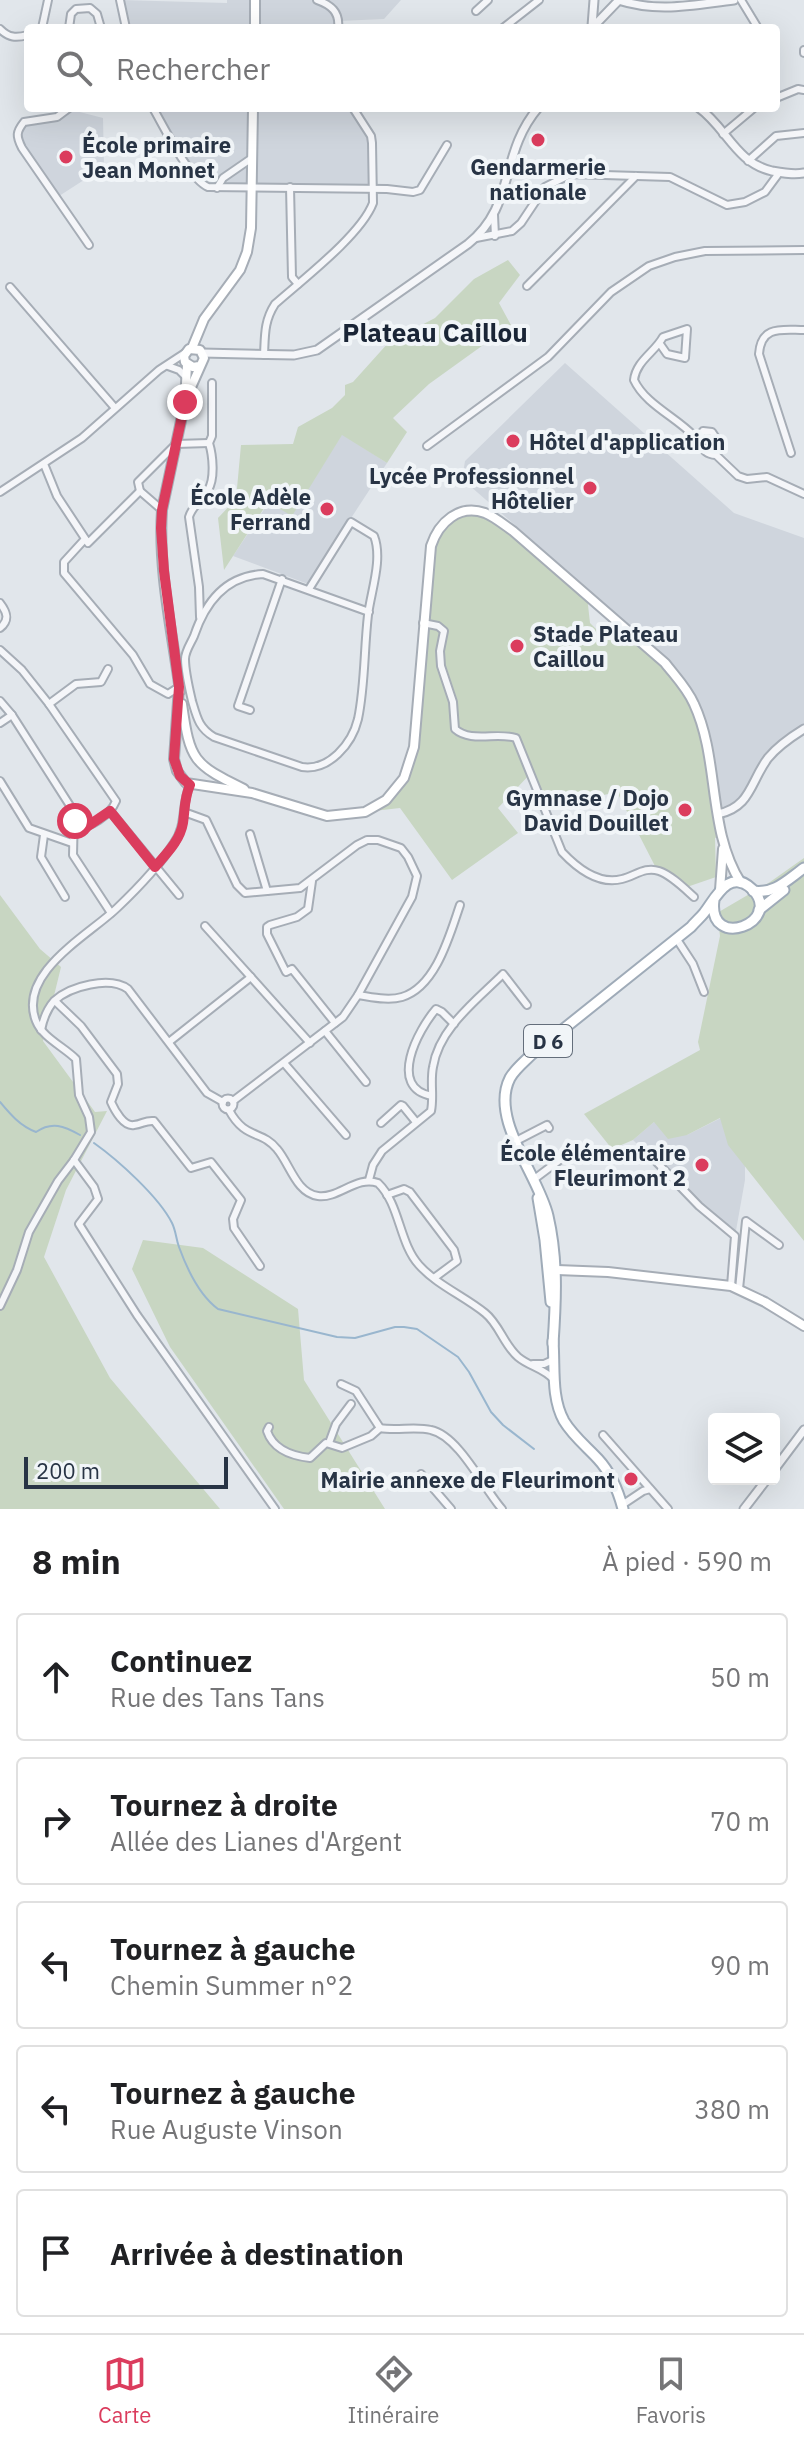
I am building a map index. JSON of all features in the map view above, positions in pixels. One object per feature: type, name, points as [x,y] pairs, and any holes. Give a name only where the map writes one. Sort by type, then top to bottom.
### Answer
[{"type":"main road","points":[[255,0],[255,24]]},
{"type":"main road","points":[[193,753],[188,740],[174,652],[162,556],[162,510],[204,319],[240,270],[247,252],[251,228],[253,112]]},
{"type":"main road","points":[[185,402],[186,377],[194,357]]},
{"type":"main road","points":[[179,683],[175,745],[177,771],[183,780],[192,785],[252,793],[327,816],[365,812],[386,800],[404,778],[414,747],[423,623],[435,534],[451,516],[465,511],[489,514],[513,531],[665,663],[682,683],[694,703],[704,733],[728,859],[741,883],[757,896],[759,910]]},
{"type":"main road","points":[[175,745],[186,746],[207,770],[252,793]]},
{"type":"main road","points":[[192,785],[202,782],[207,770]]},
{"type":"main road","points":[[720,890],[723,836]]},
{"type":"main road","points":[[753,891],[765,893],[773,890],[804,868]]},
{"type":"main road","points":[[741,883],[726,885],[714,900],[714,913],[727,927],[740,928],[752,922],[759,910],[804,876]]},
{"type":"main road","name":"D 6","points":[[622,1508],[615,1483],[562,1418],[557,1403],[548,1266],[534,1182],[511,1128],[506,1089],[514,1071],[691,927],[714,900]]},
{"type":"main road","name":"D 6","points":[[691,927],[707,922],[721,923]]},
{"type":"main road","points":[[534,1182],[545,1215],[552,1266],[557,1270],[608,1272],[735,1288],[804,1326]]},
{"type":"main road","name":"D 6","points":[[553,1344],[557,1270]]},
{"type":"street","points":[[43,24],[48,0]]},
{"type":"street","points":[[71,0],[76,9]]},
{"type":"street","points":[[120,0],[125,24]]},
{"type":"street","points":[[317,0],[335,11],[338,24]]},
{"type":"street","points":[[476,11],[488,0]]},
{"type":"street","points":[[508,24],[539,0]]},
{"type":"street","points":[[592,24],[594,0]]},
{"type":"street","points":[[596,24],[618,0],[650,8],[734,0]]},
{"type":"street","points":[[692,5],[704,0]]},
{"type":"street","points":[[741,0],[754,24]]},
{"type":"street","points":[[70,24],[71,14],[76,9],[90,8],[97,14],[100,24]]},
{"type":"street","points":[[0,29],[16,38],[24,36]]},
{"type":"street","points":[[780,96],[798,89],[804,90]]},
{"type":"street","points":[[64,112],[57,117],[24,122],[16,137],[89,245]]},
{"type":"street","points":[[155,112],[176,149],[200,183],[208,187],[373,188],[413,192],[420,190],[447,145]]},
{"type":"street","points":[[264,355],[267,316],[275,304],[366,217],[373,203],[371,136],[356,112]]},
{"type":"street","points":[[0,492],[82,438],[159,370],[194,357],[294,355],[317,350],[476,238],[494,215],[515,145],[535,112]]},
{"type":"street","points":[[703,112],[748,161],[779,173],[804,173]]},
{"type":"street","points":[[723,134],[749,112]]},
{"type":"street","points":[[748,161],[776,136],[804,133]]},
{"type":"street","points":[[217,188],[223,178],[252,158]]},
{"type":"street","points":[[476,238],[512,231],[521,223],[540,193],[571,174],[670,177],[727,205],[745,202],[765,192],[779,173]]},
{"type":"street","points":[[608,176],[618,182],[620,187],[616,196]]},
{"type":"street","points":[[527,286],[636,176]]},
{"type":"street","points":[[290,187],[292,277],[298,284]]},
{"type":"street","points":[[494,215],[495,236]]},
{"type":"street","points":[[427,446],[548,357],[611,292],[649,266],[705,251],[804,250]]},
{"type":"street","points":[[10,287],[115,408]]},
{"type":"street","points":[[660,344],[667,354],[685,358],[687,329],[663,337],[637,367],[634,380],[642,391],[697,439],[704,451],[716,455],[738,476],[747,479],[767,477],[804,494]]},
{"type":"street","points":[[791,453],[759,347],[761,341],[775,330],[804,330]]},
{"type":"street","points":[[167,366],[179,370],[186,377]]},
{"type":"street","points":[[200,617],[189,517],[211,482],[212,383]]},
{"type":"street","points":[[697,439],[703,431],[712,432],[718,441],[716,455]]},
{"type":"street","points":[[162,510],[140,491],[138,482],[176,444],[209,443]]},
{"type":"street","points":[[44,464],[57,496],[88,543],[140,491]]},
{"type":"street","points":[[309,589],[351,522],[374,536],[377,543],[356,725],[344,746],[333,759],[313,768],[302,767],[214,737],[205,731],[199,726],[185,655],[200,617],[223,589],[235,581],[263,574],[369,612]]},
{"type":"street","points":[[85,539],[64,562],[64,573],[133,655],[150,684],[168,694],[179,683],[186,669]]},
{"type":"street","points":[[250,710],[238,706],[282,579]]},
{"type":"street","points":[[0,603],[7,619],[0,628]]},
{"type":"street","points":[[423,623],[438,626],[444,631],[441,666],[453,702],[455,729],[470,736],[516,738],[562,852],[579,868],[605,879],[621,879],[638,872],[657,870],[694,897]]},
{"type":"street","points":[[0,650],[22,670],[49,704],[114,797],[115,806],[110,811],[85,828],[74,830]]},
{"type":"street","points":[[174,652],[185,655]]},
{"type":"street","points":[[49,704],[76,684],[101,682],[108,669]]},
{"type":"street","points":[[0,701],[74,812],[73,855],[111,913]]},
{"type":"street","points":[[0,723],[12,715]]},
{"type":"street","points":[[718,814],[739,807],[767,760],[804,729]]},
{"type":"street","points":[[0,781],[29,828],[72,843]]},
{"type":"street","points":[[0,1306],[17,1270],[29,1232],[91,1132],[89,1117],[79,1095],[76,1059],[41,1030],[35,1020],[33,1003],[40,980],[58,957],[111,913],[155,867],[180,834],[185,799],[192,785]]},
{"type":"street","points":[[110,811],[179,895]]},
{"type":"street","points":[[184,812],[206,820],[240,890],[249,893],[300,888],[367,840],[378,840],[401,848],[417,876],[412,897],[343,1017],[233,1101],[229,1110]]},
{"type":"street","points":[[250,834],[267,891]]},
{"type":"street","points":[[44,835],[41,857],[65,897]]},
{"type":"street","points":[[312,881],[308,909],[297,917],[270,925],[267,934],[286,972],[292,969],[335,1023]]},
{"type":"street","points":[[358,995],[392,999],[401,998],[416,989],[425,981],[444,950],[460,905]]},
{"type":"street","points":[[205,926],[310,1043]]},
{"type":"street","points":[[676,938],[693,964],[704,992]]},
{"type":"street","points":[[369,1180],[373,1165],[382,1151],[431,1111],[435,1058],[454,1024],[503,974],[527,1005]]},
{"type":"street","points":[[169,1042],[251,977]]},
{"type":"street","points":[[41,1030],[46,1013],[65,993],[91,985],[121,984],[207,1093],[223,1102]]},
{"type":"street","points":[[55,1001],[81,1026],[117,1074],[118,1084],[111,1102],[127,1124],[132,1126],[147,1120],[154,1121],[191,1168],[211,1162],[241,1200],[233,1219],[234,1228],[260,1266]]},
{"type":"street","points":[[432,1096],[421,1094],[410,1079],[412,1051],[422,1028],[436,1009],[454,1024]]},
{"type":"street","points":[[325,1031],[366,1082]]},
{"type":"street","points":[[284,1063],[346,1135]]},
{"type":"street","points":[[223,1102],[228,1098],[233,1101]]},
{"type":"street","points":[[223,1102],[224,1109],[229,1110],[236,1124],[277,1148],[298,1183],[310,1193],[321,1197],[369,1180],[378,1183],[387,1195],[412,1257],[434,1278],[485,1313],[515,1354],[544,1370],[555,1382]]},
{"type":"street","points":[[381,1123],[401,1105],[416,1122]]},
{"type":"street","points":[[516,1141],[547,1125],[549,1128]]},
{"type":"street","points":[[534,1182],[573,1150]]},
{"type":"street","points":[[645,1150],[699,1206],[735,1236],[735,1288]]},
{"type":"street","points":[[74,1160],[94,1187],[98,1199],[79,1224],[137,1315],[275,1509]]},
{"type":"street","points":[[387,1195],[396,1190],[410,1192],[454,1250],[457,1261],[434,1278]]},
{"type":"street","points":[[735,1288],[746,1221],[779,1245]]},
{"type":"street","points":[[742,1253],[751,1258]]},
{"type":"street","points":[[529,1364],[544,1364],[555,1359]]},
{"type":"street","points":[[341,1384],[356,1391],[380,1428]]},
{"type":"street","points":[[269,1427],[270,1438],[289,1454],[310,1458],[329,1443],[336,1424],[351,1404]]},
{"type":"street","points":[[329,1443],[342,1448],[371,1436],[380,1428],[419,1429],[442,1434],[468,1461],[502,1509]]},
{"type":"street","points":[[780,1462],[804,1430]]},
{"type":"street","points":[[603,1435],[668,1509]]},
{"type":"street","points":[[421,1474],[451,1509]]},
{"type":"street","points":[[744,1509],[762,1485]]},
{"type":"street","points":[[622,1508],[650,1489]]},
{"type":"shaded area","points":[[121,0],[227,3],[227,0],[401,0],[384,19],[339,21],[339,24],[125,24]]},
{"type":"shaded area","name":"École primaire Jean Monnet","points":[[64,112],[80,112],[103,118],[104,167],[56,198],[22,148],[18,129],[24,122],[57,117]]},
{"type":"shaded area","points":[[156,112],[356,112],[371,136],[373,188],[217,188],[200,183]]},
{"type":"shaded area","points":[[565,363],[734,513],[804,538],[804,729],[773,753],[744,802],[718,814],[682,683],[513,531],[516,526],[462,479],[465,461]]},
{"type":"shaded area","name":"École Adèle Ferrand","points":[[342,434],[387,463],[308,584],[233,556],[269,502],[292,515]]},
{"type":"shaded area","name":"École élémentaire Fleurimont 2","points":[[723,1117],[745,1127],[745,1180],[735,1236],[699,1206],[633,1140],[654,1122],[687,1135]]},
{"type":"green space","points":[[508,260],[520,275],[499,303],[511,325],[429,384],[393,418],[407,432],[387,463],[342,435],[292,516],[268,502],[224,570],[218,518],[236,499],[241,445],[293,444],[298,427],[332,408],[345,395],[345,385],[353,382],[389,342],[435,318],[474,279]]},
{"type":"green space","points":[[465,511],[489,514],[587,596],[590,623],[607,640],[638,641],[665,663],[694,703],[723,836],[715,838],[716,877],[684,888],[657,870],[617,792],[546,808],[531,773],[498,808],[518,833],[452,880],[400,808],[365,812],[377,807],[409,766],[435,534]]},
{"type":"green space","points":[[804,858],[804,1241],[728,1145],[720,1118],[687,1135],[668,1139],[654,1122],[633,1140],[612,1149],[584,1114],[700,1050],[698,1042],[720,936],[717,913]]},
{"type":"green space","points":[[0,895],[40,949],[61,967],[43,1041],[95,1112],[107,1111],[66,1190],[44,1257],[110,1378],[220,1509],[0,1509]]},
{"type":"green space","points":[[143,1240],[203,1248],[298,1309],[304,1380],[385,1509],[284,1509],[170,1347],[132,1269]]},
{"type":"waterway","points":[[0,1102],[20,1123],[36,1132],[58,1126],[80,1135]]},
{"type":"waterway","points":[[94,1143],[158,1202],[173,1226],[194,1281],[218,1309],[337,1337],[355,1338],[395,1327],[417,1329],[458,1357],[491,1412],[534,1449]]},
{"type":"place","name":"Gendarmerie nationale","points":[[538,140]]},
{"type":"place","name":"École primaire Jean Monnet","points":[[66,157]]},
{"type":"place","name":"Hôtel d'application","points":[[513,441]]},
{"type":"place","name":"Lycée Professionnel Hôtelier","points":[[590,488]]},
{"type":"place","name":"École Adèle Ferrand","points":[[327,509]]},
{"type":"place","name":"Stade Plateau Caillou","points":[[517,646]]},
{"type":"place","name":"Gymnase / Dojo David Douillet","points":[[685,810]]},
{"type":"place","name":"École élémentaire Fleurimont 2","points":[[702,1165]]},
{"type":"place","name":"Mairie annexe de Fleurimont","points":[[631,1479]]},
{"type":"district","name":"Plateau Caillou","points":[[435,332]]},
{"type":"route","points":[[75,821],[74,830],[85,828],[110,811],[155,867],[173,846],[183,824],[185,799],[190,785],[180,776],[174,759],[179,687],[161,528],[185,402]]}]
